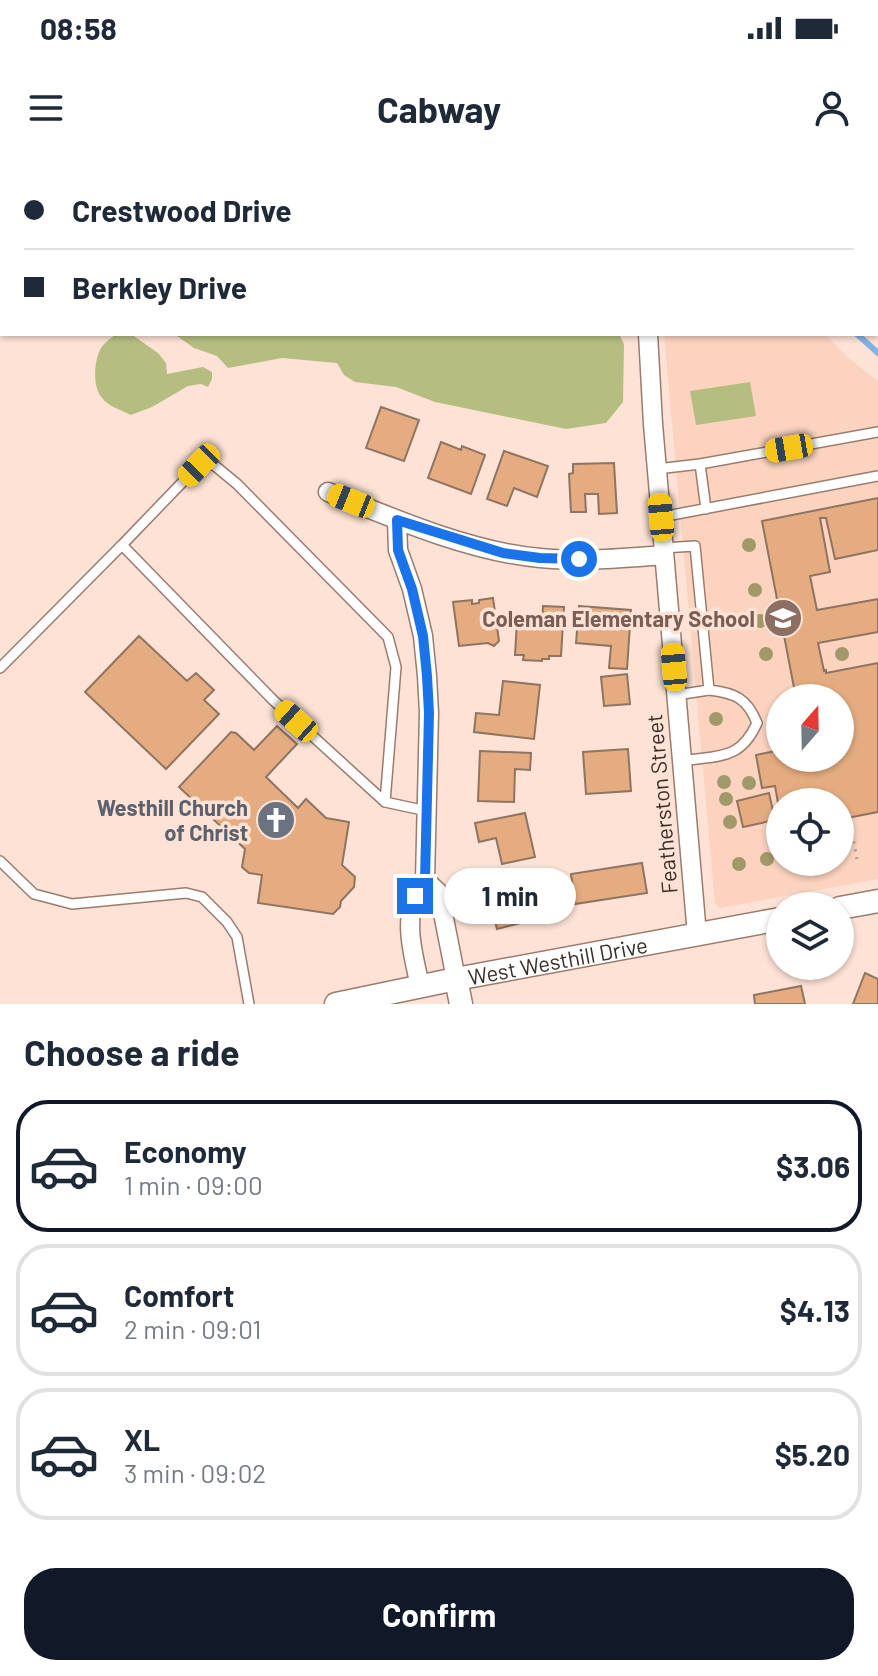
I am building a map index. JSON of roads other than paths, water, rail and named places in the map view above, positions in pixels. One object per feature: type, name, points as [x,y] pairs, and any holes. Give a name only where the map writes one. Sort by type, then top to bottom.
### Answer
[{"type":"street","name":"Featherston Street","points":[[648,336],[697,935]]},
{"type":"street","points":[[328,492],[397,520],[503,553],[579,559],[664,552]]},
{"type":"street","points":[[397,520],[398,550],[412,589],[423,636],[429,713],[425,880],[415,896],[411,918],[411,938],[422,995]]},
{"type":"street","points":[[425,880],[439,893],[461,1004]]},
{"type":"street","points":[[854,905],[878,901]]},
{"type":"street","name":"West Westhill Drive","points":[[336,1004],[422,995],[456,979],[766,922]]},
{"type":"lane","points":[[657,469],[878,432]]},
{"type":"lane","points":[[700,464],[706,509]]},
{"type":"lane","points":[[0,668],[199,465],[214,465],[237,484],[388,637],[396,667],[385,802]]},
{"type":"lane","points":[[661,517],[878,476]]},
{"type":"lane","points":[[122,545],[273,700],[385,802],[427,811]]},
{"type":"lane","points":[[664,552],[695,546],[709,690]]},
{"type":"lane","points":[[676,695],[709,690],[729,692],[750,706],[757,723],[750,737],[735,752],[682,761]]},
{"type":"lane","points":[[0,861],[34,894],[72,904],[186,893],[202,897],[237,937],[249,1004]]},
{"type":"waterway","points":[[859,336],[878,353]]},
{"type":"place","name":"Coleman Elementary School","points":[[783,618]]},
{"type":"place","name":"Westhill Church of Christ","points":[[276,820]]}]
